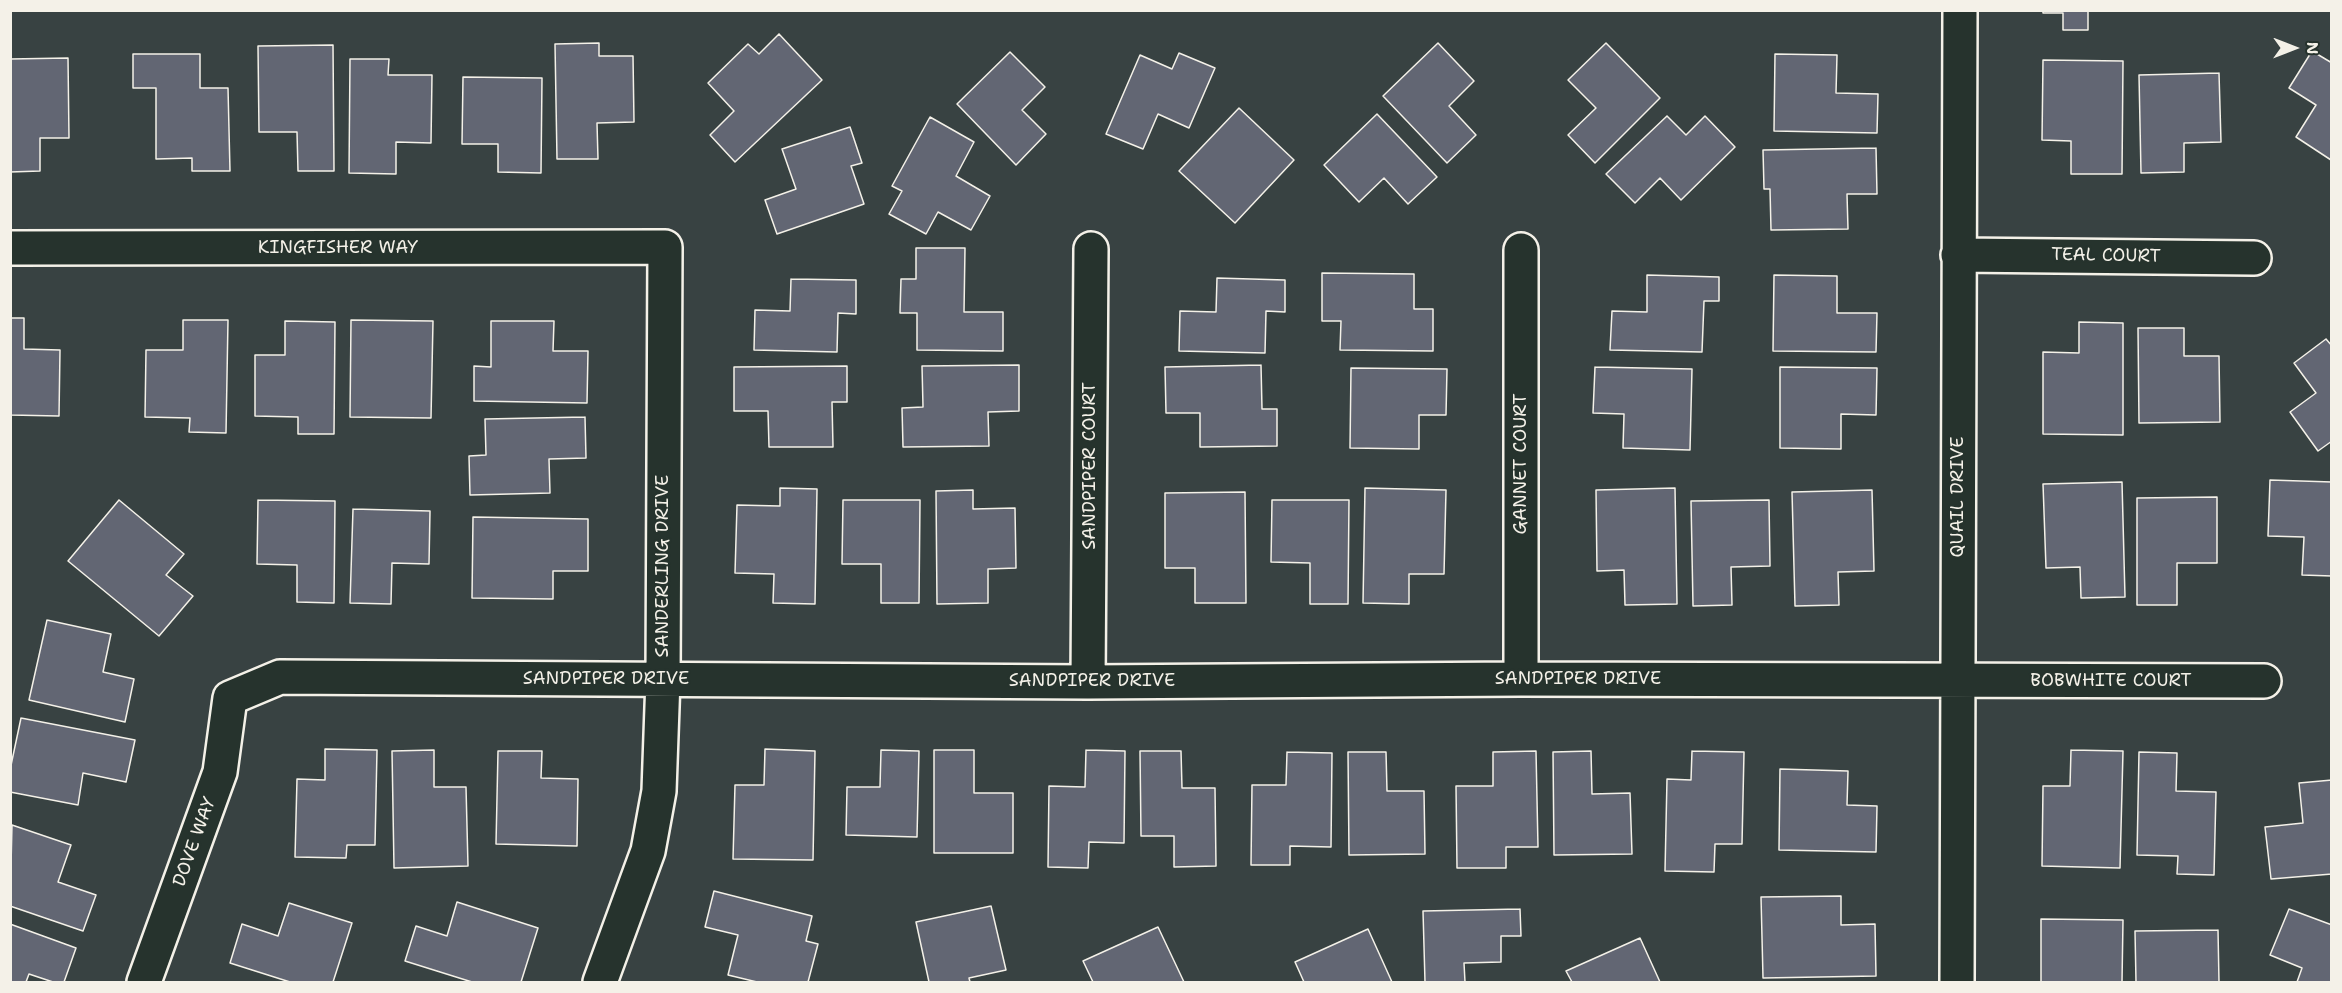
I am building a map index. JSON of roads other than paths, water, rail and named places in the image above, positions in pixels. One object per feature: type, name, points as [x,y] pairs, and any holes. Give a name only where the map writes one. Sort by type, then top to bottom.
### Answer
[{"type":"street","name":"QUAIL DRIVE","points":[[1957,982],[1960,10]]},
{"type":"street","name":"KINGFISHER WAY","points":[[10,248],[665,247]]},
{"type":"street","name":"SANDERLING DRIVE","points":[[600,982],[648,851],[659,791],[663,679],[665,247]]},
{"type":"street","name":"SANDPIPER COURT","points":[[1088,682],[1091,249]]},
{"type":"street","name":"GANNET COURT","points":[[1521,250],[1521,679]]},
{"type":"street","name":"TEAL COURT","points":[[1958,255],[2254,258]]},
{"type":"street","name":"SANDPIPER DRIVE","points":[[230,698],[280,677],[1088,682],[1521,679],[1958,680]]},
{"type":"street","name":"BOBWHITE COURT","points":[[1958,680],[2264,681]]},
{"type":"street","name":"DOVE WAY","points":[[144,982],[220,772],[230,698]]}]
